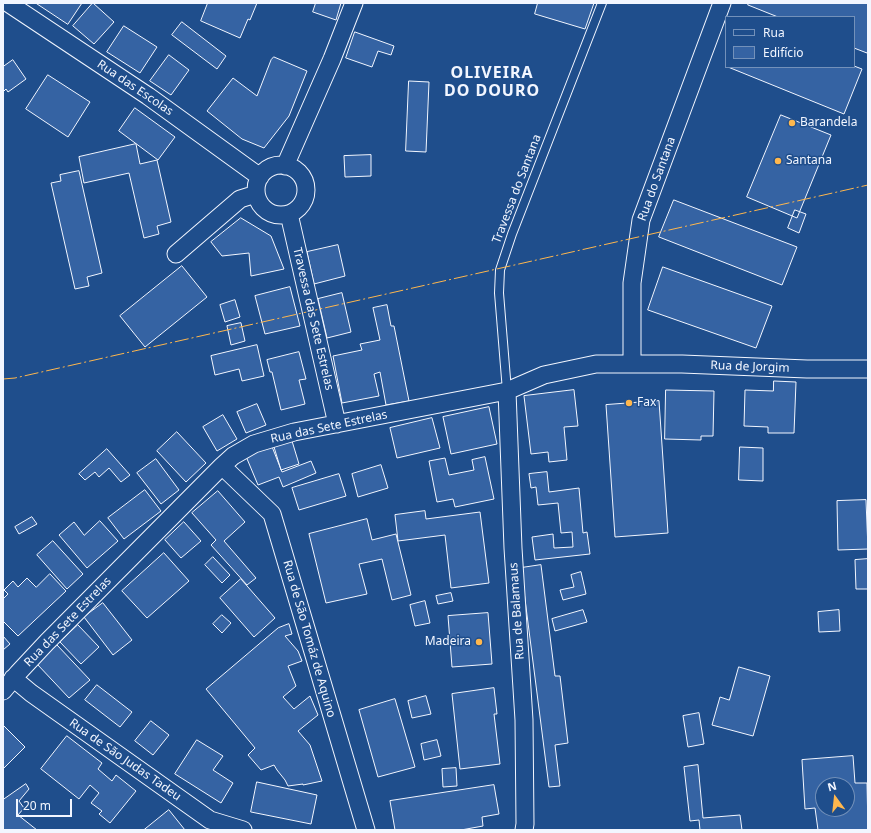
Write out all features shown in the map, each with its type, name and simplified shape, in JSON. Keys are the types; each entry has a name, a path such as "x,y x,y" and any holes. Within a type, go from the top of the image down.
{"street":[{"name":"Rua das Escolas","path":"8,3 148,96 260,177"},
{"path":"285,166 332,59 354,3"},
{"name":"Rua do Santana","path":"632,364 632,283 641,220 722,3"},
{"path":"285,166 293,168 304,180 306,188 305,196 302,204 296,210 289,214 274,214 262,207 258,201 256,194 257,182 260,177 271,167 285,166"},
{"path":"176,254 240,199 256,194"},
{"name":"Travessa das Sete Estrelas","path":"289,214 337,424"},
{"name":"Rua das Sete Estrelas","path":"8,685 53,637 222,466 233,456 254,444 294,432 507,391 544,376 596,364 632,364"},
{"name":"Rua de Jorgim","path":"632,364 682,364 807,369 868,369"},
{"name":"Rua de Balamaus","path":"507,391 513,548 524,720 524,830"},
{"name":"Rua de São Tomáz de Aquino","path":"222,466 272,514 366,830"},
{"name":"Rua de São Judas Tadeu","path":"8,685 31,693 210,820 243,830"}],"lane":[{"name":"Travessa do Santana","path":"507,391 499,293 500,270 512,234 602,3"}],"building":[{"path":"36,3 82,3 68,24"},
{"path":"93,3 114,22 94,44 73,26"},
{"path":"208,3 257,3 240,38 201,21"},
{"path":"316,3 341,3 336,20 313,12"},
{"path":"538,3 594,3 585,29 535,14"},
{"path":"749,3 868,3 867,53 855,48 855,16 776,16 748,5"},
{"path":"182,22 226,56 217,69 172,35"},
{"path":"124,26 157,47 140,73 107,52"},
{"path":"355,32 394,46 391,55 378,51 372,67 346,58"},
{"path":"169,55 189,70 171,95 150,81"},
{"path":"274,57 307,71 289,116 264,148 242,139 207,111 233,78 257,96 271,60"},
{"path":"13,60 26,79 8,92 6,89 3,92 3,67"},
{"path":"855,66 862,69 844,114 730,68 855,68"},
{"path":"48,75 90,102 68,137 26,109"},
{"path":"409,81 429,82 426,152 406,151"},
{"path":"135,108 175,137 158,160 119,131"},
{"path":"781,115 831,135 797,218 747,197"},
{"path":"136,144 140,164 157,160 171,222 157,226 159,234 144,238 129,173 84,183 79,157"},
{"path":"371,155 371,176 345,177 344,156"},
{"path":"79,171 102,273 87,277 89,286 75,289 51,183 61,181 60,175"},
{"path":"674,200 797,247 782,285 659,237"},
{"path":"795,210 806,214 799,233 788,228"},
{"path":"241,218 271,236 284,269 251,276 249,253 222,256 211,242"},
{"path":"338,245 345,276 314,284 307,252"},
{"path":"182,266 207,297 145,347 120,316"},
{"path":"663,267 772,306 756,348 648,310"},
{"path":"290,287 300,326 265,334 255,296"},
{"path":"342,293 351,332 327,338 318,299"},
{"path":"235,300 240,317 225,322 220,305"},
{"path":"387,305 391,326 394,326 409,401 386,405 380,372 374,374 379,396 342,403 333,356 362,350 360,344 380,340 373,308"},
{"path":"241,323 245,341 231,345 227,326"},
{"path":"257,345 264,376 242,381 239,369 215,375 211,356"},
{"path":"299,352 306,379 299,380 305,404 281,410 272,372 270,372 267,360"},
{"path":"774,381 796,382 794,433 768,433 768,427 744,426 745,390 773,391"},
{"path":"574,390 578,426 564,427 567,460 549,462 548,452 531,454 524,396"},
{"path":"666,390 714,391 713,436 701,436 701,440 665,439"},
{"path":"659,401 668,533 615,537 606,405"},
{"path":"257,404 266,425 246,433 237,412"},
{"path":"489,407 497,444 451,454 443,417"},
{"path":"223,415 237,439 217,451 203,427"},
{"path":"432,418 440,448 397,458 390,428"},
{"path":"177,432 206,463 186,482 157,451"},
{"path":"292,441 299,464 281,470 274,447"},
{"path":"271,444 282,472 311,461 316,473 283,487 279,477 258,485 245,454"},
{"path":"740,447 763,448 763,481 739,480"},
{"path":"107,449 130,475 121,482 109,468 99,477 95,472 85,480 79,474"},
{"path":"485,457 494,499 455,507 453,499 437,502 429,461 445,458 449,475 474,470 472,460"},
{"path":"156,459 179,490 161,504 137,473"},
{"path":"381,465 388,488 358,497 352,474"},
{"path":"547,472 549,492 579,488 583,533 587,532 590,554 535,560 532,537 553,534 554,548 573,547 572,532 561,533 558,503 538,505 536,487 531,488 529,474"},
{"path":"339,474 346,496 299,510 292,488"},
{"path":"145,490 161,511 124,539 108,518"},
{"path":"218,491 245,522 224,541 256,578 247,585 211,545 216,540 192,513"},
{"path":"866,500 868,549 838,550 837,501"},
{"path":"425,511 426,519 480,512 489,583 451,588 445,535 398,541 395,515"},
{"path":"32,517 37,524 19,534 15,527"},
{"path":"367,519 372,540 396,534 411,595 392,600 382,559 359,564 367,594 326,603 309,534"},
{"path":"100,521 118,541 87,568 59,535 74,522 84,535"},
{"path":"184,522 201,541 181,558 165,540"},
{"path":"53,541 83,574 67,589 37,555"},
{"path":"164,553 189,581 147,618 122,591"},
{"path":"213,557 230,575 222,583 205,565"},
{"path":"868,559 868,589 856,589 855,560"},
{"path":"541,565 555,676 560,676 568,743 555,745 560,786 549,787 521,568"},
{"path":"581,572 586,594 563,600 560,590 574,587 571,575"},
{"path":"50,574 66,591 18,636 3,621 3,599 8,594 4,590 13,581 18,587 27,578 36,587"},
{"path":"241,579 275,618 254,637 220,598"},
{"path":"451,593 453,601 438,604 436,596"},
{"path":"425,601 430,623 415,626 410,605"},
{"path":"103,603 132,640 113,655 84,617"},
{"path":"583,610 587,622 555,631 552,619"},
{"path":"839,610 840,631 819,632 818,612"},
{"path":"488,613 492,664 452,667 448,616"},
{"path":"222,615 231,623 222,633 213,624"},
{"path":"289,624 292,634 285,636 298,651 302,661 288,666 296,686 283,697 294,709 310,696 318,715 298,731 310,745 322,781 288,786 274,765 261,770 248,755 255,748 206,689 278,628"},
{"path":"78,625 99,647 81,664 60,642"},
{"path":"3,636 10,644 3,650"},
{"path":"57,645 90,680 69,698 37,664"},
{"path":"739,667 770,676 753,736 712,725 720,697 729,700"},
{"path":"97,685 132,712 120,727 85,700"},
{"path":"494,688 497,714 494,714 500,764 460,769 452,694"},
{"path":"426,696 431,714 412,718 408,701"},
{"path":"395,699 415,767 378,777 359,710"},
{"path":"699,713 704,744 688,747 683,716"},
{"path":"151,721 169,735 153,755 135,741"},
{"path":"3,725 25,747 3,769"},
{"path":"67,736 102,763 98,769 112,781 116,775 136,791 110,823 99,814 102,811 91,803 99,793 90,785 79,799 41,769"},
{"path":"197,740 223,756 213,770 233,783 221,803 175,774"},
{"path":"437,740 441,756 424,760 421,744"},
{"path":"853,756 855,777 815,777 815,808 805,809 802,760"},
{"path":"698,765 703,818 740,815 742,830 700,830 699,820 690,821 684,767"},
{"path":"456,768 457,786 443,787 442,769"},
{"path":"257,782 317,795 311,824 251,812"},
{"path":"855,783 867,783 868,830 818,830 816,817 855,817"},
{"path":"26,784 29,789 19,801 24,808 18,815 37,830 3,830 3,800"},
{"path":"494,785 499,814 482,817 483,826 461,830 395,830 390,801"},
{"path":"169,810 185,830 144,830"}],"power":[{"path":"3,379 15,378 868,185"}],"place":[{"name":"Barandela","path":"792,123"},
{"name":"Santana","path":"778,161"},
{"name":"Fax","path":"629,403"},
{"name":"Madeira","path":"479,642"}],"district":[{"name":"OLIVEIRA DO DOURO","path":"492,82"}]}
